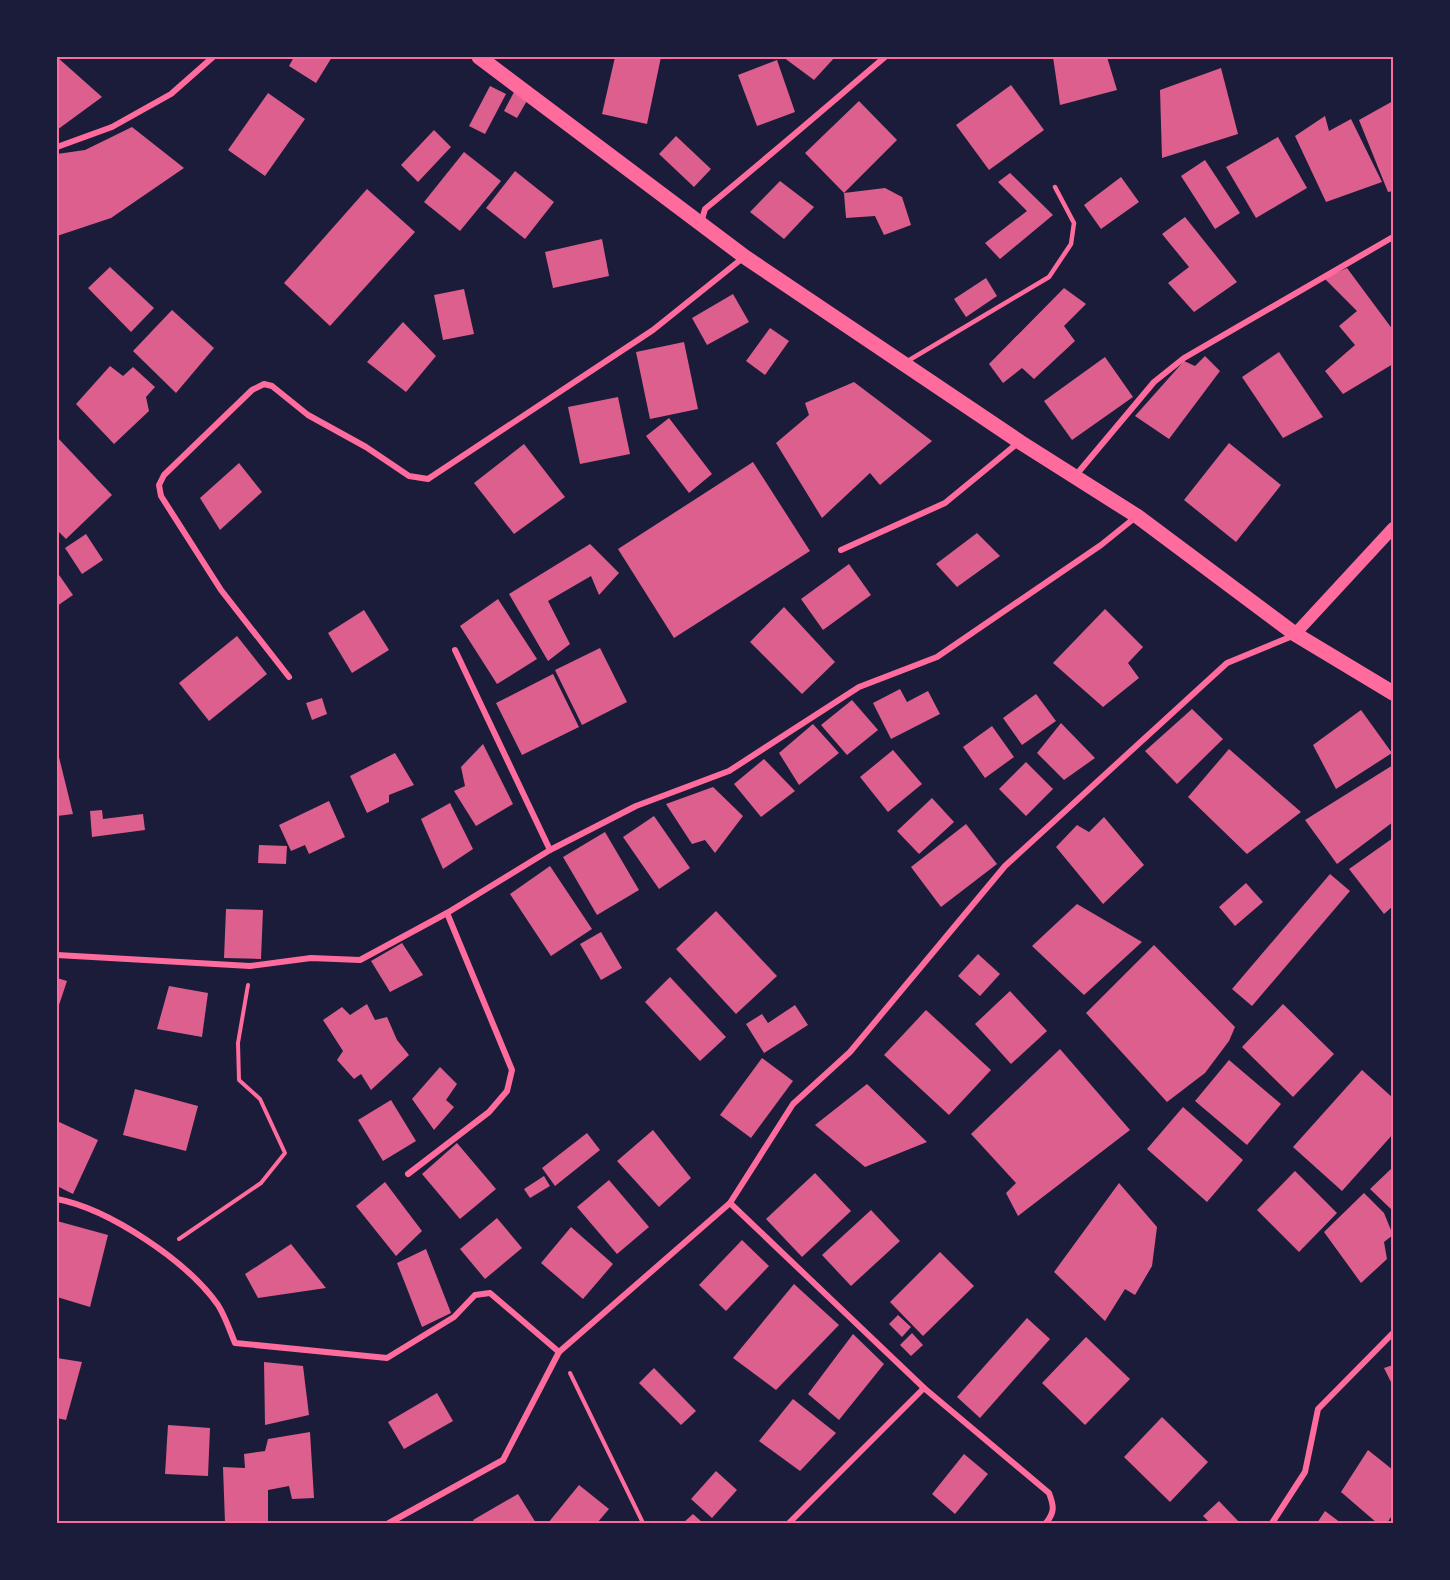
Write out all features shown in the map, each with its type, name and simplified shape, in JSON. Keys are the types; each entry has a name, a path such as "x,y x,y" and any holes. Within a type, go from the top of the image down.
{"main road":[{"path":"478,57 745,256 1020,442 1137,516 1295,634 1393,693"},
{"path":"1295,634 1393,528"}],"street":[{"path":"57,147 112,127 171,94 213,57"},
{"path":"701,224 705,209 801,131 839,94 885,57"},
{"path":"1075,476 1154,382 1184,358 1393,237"},
{"path":"289,677 221,590 161,496 159,485 164,475 252,390 264,384 272,386 308,415 366,447 409,476 428,479 653,330 745,256"},
{"path":"841,550 945,503 1020,442"},
{"path":"57,955 250,966 311,958 360,960 447,913 550,850 636,806 729,771 859,687 937,657 1101,545 1137,516"},
{"path":"388,1523 503,1460 559,1352 730,1203 793,1104 850,1052 1005,866 1227,663 1295,634"},
{"path":"455,650 550,850"},
{"path":"408,1174 489,1112 507,1091 512,1071 447,913"},
{"path":"57,1199 77,1203 115,1220 185,1267 218,1305 235,1343 387,1358 454,1317 475,1294 490,1293 559,1352"},
{"path":"730,1203 924,1388 1049,1493 1054,1506 1053,1514 1046,1523"},
{"path":"1272,1523 1305,1472 1318,1409 1393,1333"},
{"path":"789,1523 924,1388"}],"lane":[{"path":"903,363 1049,277 1071,244 1074,223 1055,187"}],"path":[{"path":"161,1251 261,1183 285,1153 260,1099 239,1080 238,1043 250,966"},
{"path":"559,1352 643,1523"}],"building":[{"path":"57,57 102,97 57,130"},
{"path":"294,57 332,57 316,83 289,66"},
{"path":"615,57 661,57 647,124 602,114"},
{"path":"783,57 835,57 814,80"},
{"path":"1053,57 1107,57 1117,90 1060,105"},
{"path":"777,60 795,112 757,126 738,75"},
{"path":"1221,68 1238,134 1162,158 1160,90"},
{"path":"1011,85 1044,130 989,170 956,125"},
{"path":"490,86 506,94 485,134 469,126"},
{"path":"514,92 528,99 517,118 504,111"},
{"path":"268,93 305,119 265,176 228,150"},
{"path":"859,101 897,140 844,193 805,153"},
{"path":"1393,101 1393,191 1388,192 1359,120"},
{"path":"1325,116 1329,131 1351,119 1382,182 1326,202 1295,136"},
{"path":"132,127 184,168 111,218 57,236 57,154 85,150"},
{"path":"434,130 451,147 418,182 401,165"},
{"path":"676,136 711,169 694,187 659,154"},
{"path":"1278,137 1307,188 1256,218 1226,167"},
{"path":"464,152 501,181 460,231 424,202"},
{"path":"1205,160 1240,213 1215,229 1181,176"},
{"path":"515,171 554,202 525,239 486,208"},
{"path":"1010,173 1053,215 1000,259 985,243 1027,211 998,182"},
{"path":"1121,177 1139,202 1101,229 1084,205"},
{"path":"780,181 814,207 784,239 750,212"},
{"path":"885,188 902,197 911,225 884,235 875,216 846,218 844,193"},
{"path":"367,189 415,232 330,326 284,283"},
{"path":"1185,217 1237,282 1194,312 1168,283 1189,267 1162,234"},
{"path":"602,239 609,276 553,288 545,252"},
{"path":"110,267 154,308 131,332 88,288"},
{"path":"1347,268 1393,330 1393,364 1343,394 1325,371 1355,345 1339,326 1357,311 1324,278"},
{"path":"986,278 997,296 966,317 954,299"},
{"path":"1064,288 1086,304 1064,326 1075,341 1034,379 1022,368 1003,383 989,364"},
{"path":"464,289 474,334 443,340 434,295"},
{"path":"733,294 749,322 707,345 692,318"},
{"path":"172,310 214,348 176,393 133,351"},
{"path":"403,322 436,356 406,392 367,362"},
{"path":"770,328 789,341 765,375 746,361"},
{"path":"684,342 698,409 650,419 636,352"},
{"path":"1279,352 1323,417 1283,438 1242,377"},
{"path":"1205,356 1220,371 1169,439 1135,416 1184,361 1195,366"},
{"path":"1105,357 1133,397 1072,440 1044,401"},
{"path":"110,366 123,376 133,367 155,387 146,397 149,411 114,444 76,404"},
{"path":"854,382 932,441 880,485 870,473 822,518 776,443 809,415 805,403"},
{"path":"618,397 630,454 580,464 568,407"},
{"path":"669,418 712,474 689,493 646,436"},
{"path":"57,437 112,495 66,539 57,530"},
{"path":"1229,443 1281,485 1236,542 1184,500"},
{"path":"524,444 565,497 514,534 474,483"},
{"path":"753,462 810,551 674,638 618,549"},
{"path":"239,463 262,492 220,530 200,498"},
{"path":"977,533 1000,556 957,587 936,564"},
{"path":"86,534 103,560 82,574 65,548"},
{"path":"590,544 619,573 599,595 591,576 548,601 570,644 548,661 509,594"},
{"path":"849,564 871,595 823,630 801,599"},
{"path":"57,572 73,595 57,606"},
{"path":"498,599 537,659 497,684 460,626"},
{"path":"784,607 835,662 802,694 750,642"},
{"path":"1105,609 1143,647 1128,663 1139,678 1103,707 1053,663"},
{"path":"364,610 389,650 352,673 328,633"},
{"path":"237,636 267,674 209,721 179,683"},
{"path":"600,648 627,702 582,725 555,670"},
{"path":"553,674 579,727 522,755 496,703"},
{"path":"900,689 907,702 928,691 940,714 891,739 873,703"},
{"path":"1036,694 1056,721 1022,745 1003,718"},
{"path":"322,698 327,714 312,720 306,703"},
{"path":"852,700 878,730 847,755 821,725"},
{"path":"1192,709 1223,739 1177,784 1145,751"},
{"path":"1361,710 1392,753 1336,789 1313,745"},
{"path":"1061,723 1095,758 1064,780 1037,753"},
{"path":"813,724 839,753 799,785 779,753"},
{"path":"992,726 1014,757 985,778 963,747"},
{"path":"483,744 513,804 476,826 454,791 465,786 461,767"},
{"path":"57,749 73,814 57,816"},
{"path":"1229,749 1301,812 1247,854 1188,797"},
{"path":"893,750 922,784 888,812 860,777"},
{"path":"395,753 414,785 389,795 389,802 367,813 350,776"},
{"path":"764,759 795,791 761,817 734,784"},
{"path":"1026,762 1053,789 1026,816 999,789"},
{"path":"1393,765 1393,822 1337,864 1305,820"},
{"path":"713,787 743,816 715,853 705,840 692,844 666,804"},
{"path":"932,798 954,822 919,854 897,831"},
{"path":"329,801 345,837 309,854 305,845 291,851 279,825"},
{"path":"450,803 473,849 443,869 421,819"},
{"path":"102,810 103,819 143,814 145,830 92,837 90,811"},
{"path":"654,816 690,868 659,889 623,837"},
{"path":"1104,817 1144,865 1103,904 1056,847 1077,825 1089,832"},
{"path":"966,824 997,864 941,907 911,867"},
{"path":"605,832 639,890 597,915 563,857"},
{"path":"1393,838 1393,906 1384,914 1349,869"},
{"path":"259,845 287,846 286,864 258,863"},
{"path":"550,866 592,929 551,956 510,894"},
{"path":"1330,874 1350,891 1252,1006 1232,989"},
{"path":"1246,883 1263,902 1235,926 1219,907"},
{"path":"1077,904 1142,942 1084,995 1032,946"},
{"path":"226,909 263,910 261,959 224,958"},
{"path":"716,911 777,976 736,1014 676,949"},
{"path":"601,932 622,968 601,980 580,944"},
{"path":"402,943 423,975 390,992 371,961"},
{"path":"1154,945 1235,1027 1229,1041 1205,1073 1167,1102 1086,1013"},
{"path":"978,954 1000,974 980,996 958,976"},
{"path":"670,977 726,1037 700,1061 645,1002"},
{"path":"57,978 67,981 57,1011"},
{"path":"169,986 208,993 202,1037 157,1029"},
{"path":"1010,991 1047,1031 1011,1064 975,1024"},
{"path":"367,1004 375,1020 387,1017 397,1040 409,1055 371,1090 361,1074 354,1079 337,1060 343,1051 323,1020 342,1007 350,1015"},
{"path":"1283,1004 1334,1054 1293,1097 1242,1047"},
{"path":"795,1005 808,1025 764,1053 746,1024 762,1014 768,1023"},
{"path":"926,1010 991,1070 949,1115 884,1055"},
{"path":"1060,1049 1130,1130 1018,1216 1006,1193 1016,1183 971,1134"},
{"path":"762,1058 793,1081 751,1138 720,1115"},
{"path":"1229,1060 1281,1104 1247,1145 1195,1101"},
{"path":"440,1067 457,1084 446,1100 454,1107 434,1130 412,1099"},
{"path":"1362,1070 1393,1098 1393,1134 1342,1191 1293,1147"},
{"path":"867,1084 927,1142 865,1167 815,1125"},
{"path":"135,1089 198,1106 186,1151 123,1135"},
{"path":"391,1100 416,1141 383,1161 358,1120"},
{"path":"1183,1107 1243,1160 1207,1202 1147,1149"},
{"path":"57,1121 98,1140 73,1194 57,1186"},
{"path":"653,1130 691,1178 659,1207 617,1161"},
{"path":"587,1133 600,1150 555,1186 542,1168"},
{"path":"457,1143 496,1189 460,1219 422,1174"},
{"path":"1393,1167 1393,1211 1370,1189"},
{"path":"1295,1171 1337,1213 1299,1252 1257,1210"},
{"path":"815,1173 851,1211 802,1257 766,1219"},
{"path":"544,1176 550,1186 530,1198 524,1189"},
{"path":"609,1180 649,1227 617,1254 577,1207"},
{"path":"385,1182 422,1231 396,1256 356,1206"},
{"path":"1119,1183 1157,1227 1152,1266 1135,1295 1125,1289 1105,1321 1054,1272"},
{"path":"1364,1193 1384,1213 1393,1235 1384,1242 1387,1259 1361,1283 1324,1232"},
{"path":"871,1210 900,1241 851,1286 822,1255"},
{"path":"497,1218 522,1248 485,1279 460,1249"},
{"path":"57,1221 108,1235 90,1307 57,1297"},
{"path":"571,1227 613,1264 583,1299 541,1263"},
{"path":"742,1240 769,1266 726,1311 699,1285"},
{"path":"291,1244 326,1288 258,1298 245,1274"},
{"path":"426,1249 451,1313 422,1327 397,1263"},
{"path":"940,1252 974,1286 923,1336 890,1302"},
{"path":"794,1284 839,1325 776,1390 733,1358"},
{"path":"898,1315 911,1327 902,1337 889,1324"},
{"path":"1027,1318 1050,1339 980,1418 957,1397"},
{"path":"912,1333 923,1345 911,1356 900,1345"},
{"path":"853,1334 884,1364 839,1420 808,1394"},
{"path":"1086,1337 1130,1379 1085,1425 1042,1383"},
{"path":"57,1358 82,1362 66,1420 57,1418"},
{"path":"264,1362 303,1366 309,1415 265,1425"},
{"path":"1393,1365 1393,1386 1384,1368"},
{"path":"654,1368 696,1411 681,1425 639,1383"},
{"path":"437,1393 453,1421 404,1449 388,1422"},
{"path":"793,1399 836,1433 800,1471 759,1441"},
{"path":"1162,1417 1208,1462 1170,1502 1124,1457"},
{"path":"168,1425 210,1428 208,1476 165,1474"},
{"path":"310,1432 314,1498 292,1499 289,1486 268,1490 268,1523 225,1523 223,1467 245,1468 244,1454 265,1451 268,1439"},
{"path":"1368,1450 1393,1470 1393,1514 1387,1523 1377,1523 1341,1492"},
{"path":"964,1454 988,1474 955,1514 932,1494"},
{"path":"716,1471 737,1490 712,1518 691,1499"},
{"path":"579,1485 609,1509 597,1523 548,1523"},
{"path":"518,1494 536,1523 475,1523 473,1520"},
{"path":"1219,1501 1240,1523 1210,1523 1203,1516"},
{"path":"1325,1511 1341,1523 1317,1523"},
{"path":"693,1514 703,1523 683,1523"}]}
